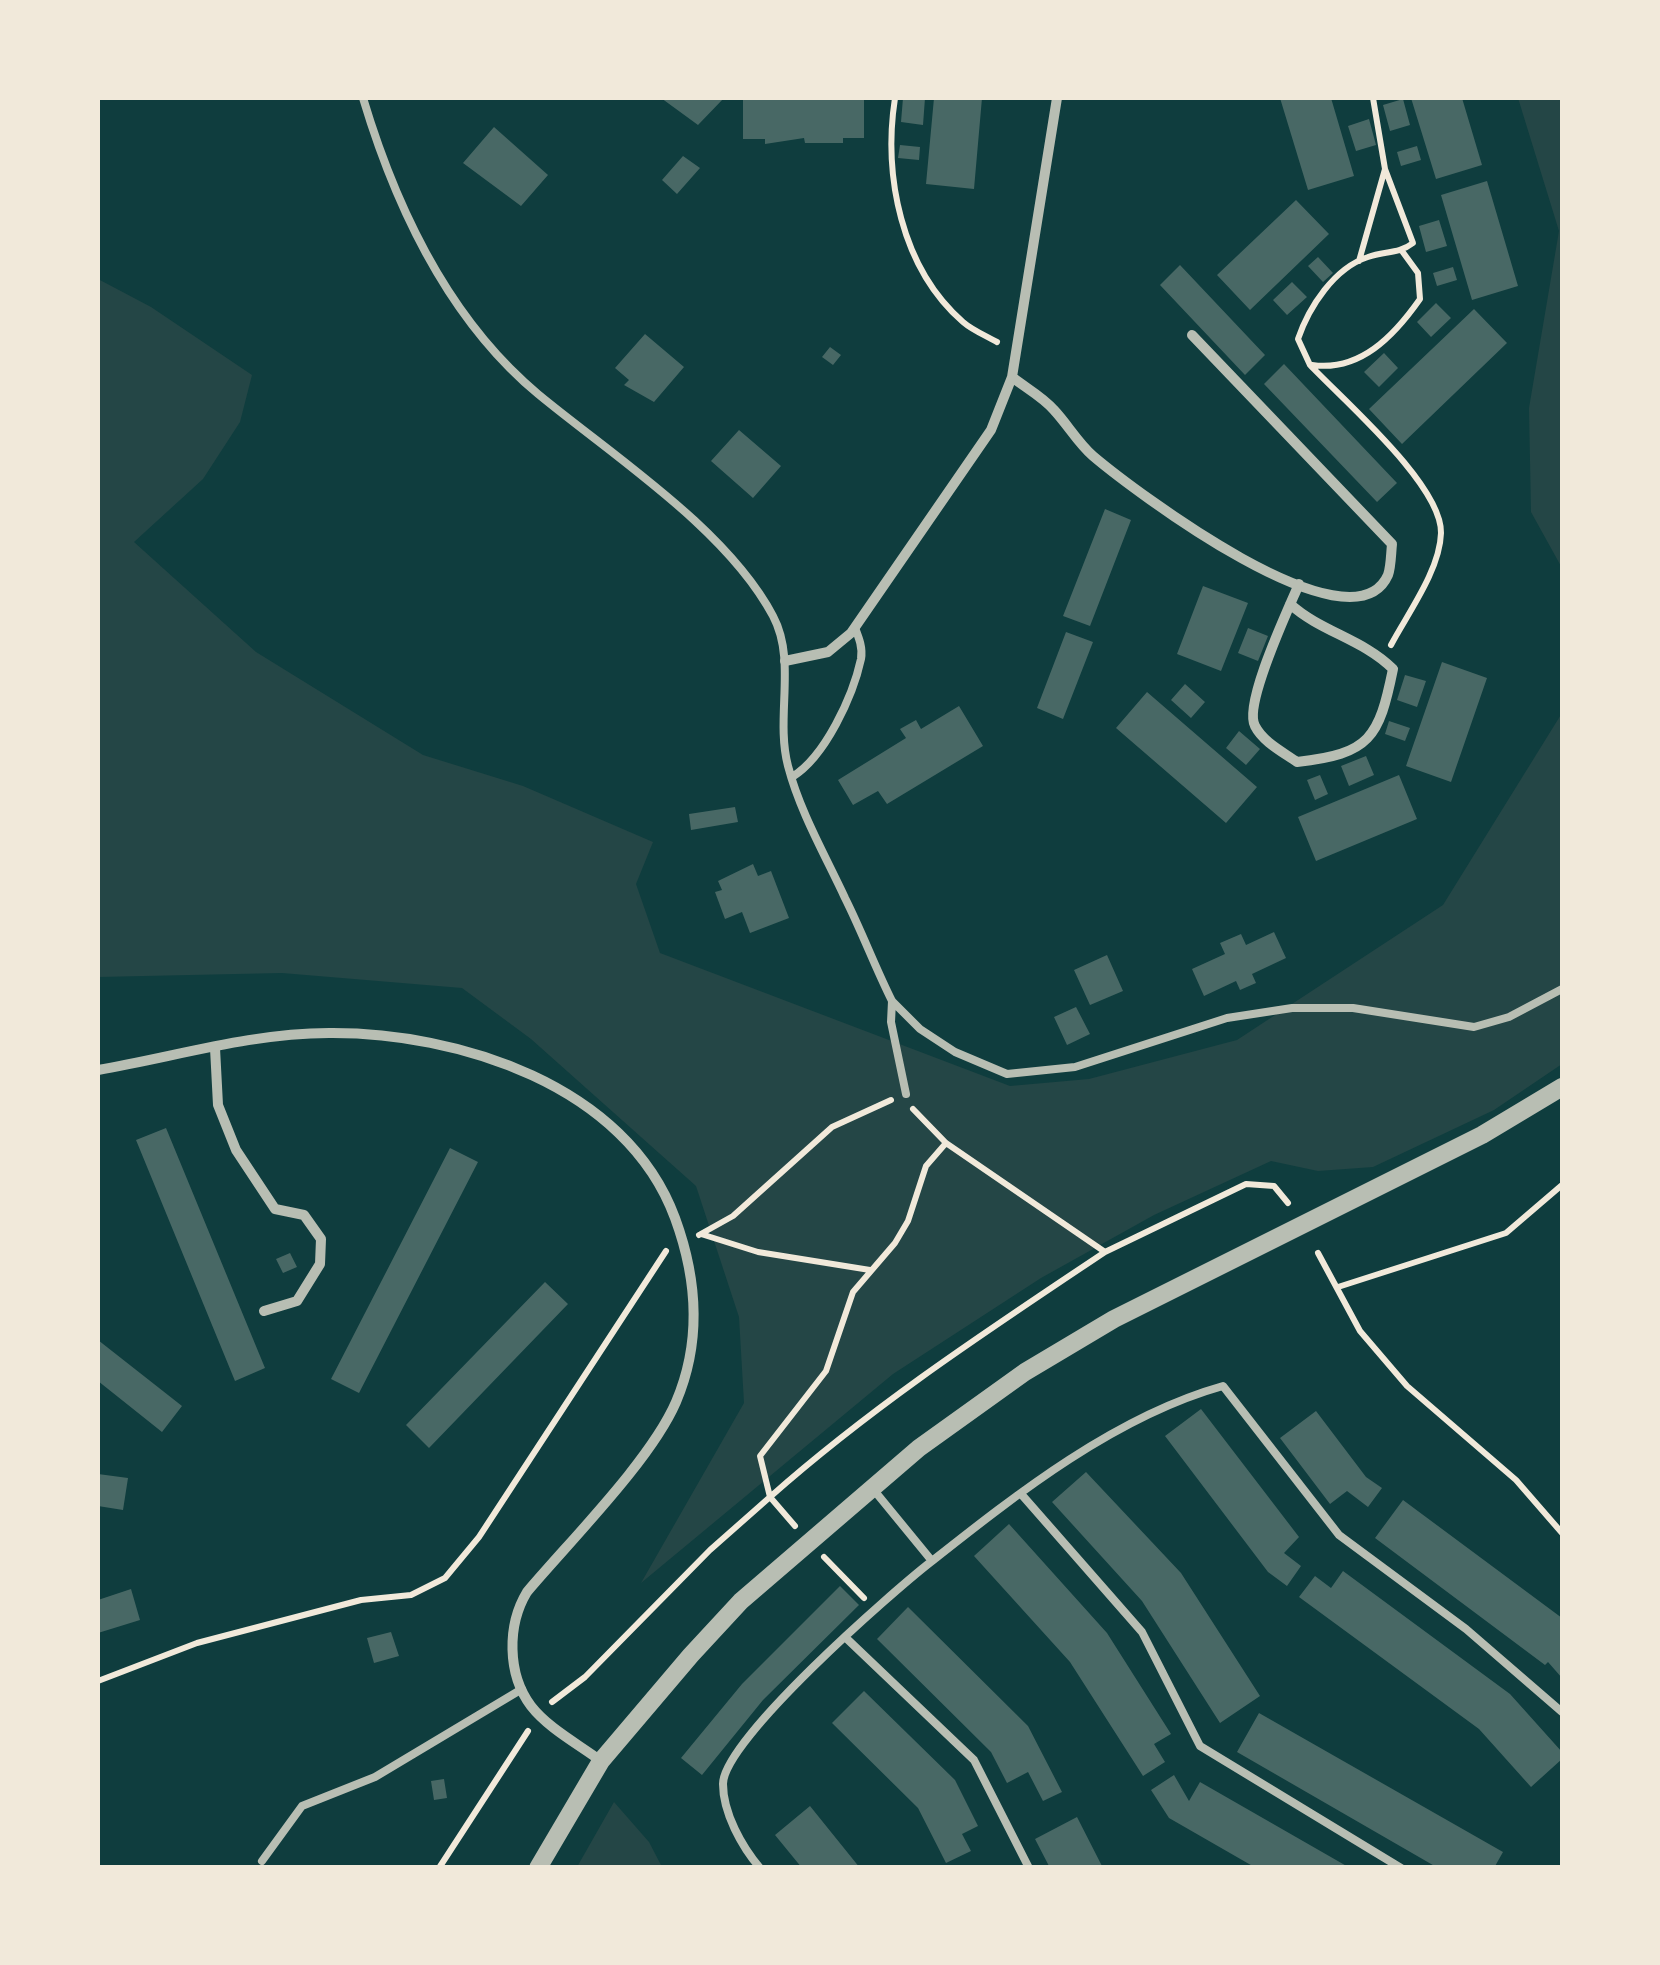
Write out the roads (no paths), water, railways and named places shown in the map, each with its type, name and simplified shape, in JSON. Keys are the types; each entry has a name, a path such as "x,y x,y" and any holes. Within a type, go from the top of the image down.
{"street":[{"path":"785,661 828,652 855,628 991,430 1018,355 1057,98"},
{"path":"1012,377 1051,406 1089,452 1152,504 1232,553 1298,584 1344,598 1370,594 1388,576 1392,544 1192,335"},
{"path":"1290,604 1310,622 1383,659 1393,668 1385,707 1370,739 1332,758 1297,762 1255,727 1251,712 1290,604 1298,584"},
{"path":"98,1070 326,1033 385,1035 467,1050 526,1073 578,1100 618,1135 654,1175 683,1240 695,1296 690,1360 676,1402 656,1437 516,1610 514,1660 522,1688 540,1716 600,1761"},
{"path":"216,1048 218,1105 236,1150 275,1209 304,1215 321,1239 320,1264 297,1300 264,1311"},
{"path":"538,1868 600,1761 741,1601 870,1486 1025,1372 1114,1320 1482,1135 1562,1087"}],"lane":[{"path":"363,98 402,204 454,302 491,350 535,392 639,473 745,575 774,618 785,661 782,710 792,776 892,1002 920,1029 955,1052 1007,1074 1076,1067 1227,1018 1292,1008 1353,1008 1474,1027 1510,1016 1562,988"},
{"path":"792,776 818,751 854,680 862,656 855,628"},
{"path":"892,1002 891,1022 906,1094"},
{"path":"760,1868 730,1816 723,1781 744,1740 845,1638 932,1560 1107,1439 1185,1397 1223,1386 1339,1536 1466,1629 1562,1712"},
{"path":"870,1486 932,1560"},
{"path":"1022,1496 1142,1632 1200,1746 1401,1868"},
{"path":"845,1638 974,1760 1029,1868"},
{"path":"262,1861 302,1806 375,1776 522,1688"}]}
